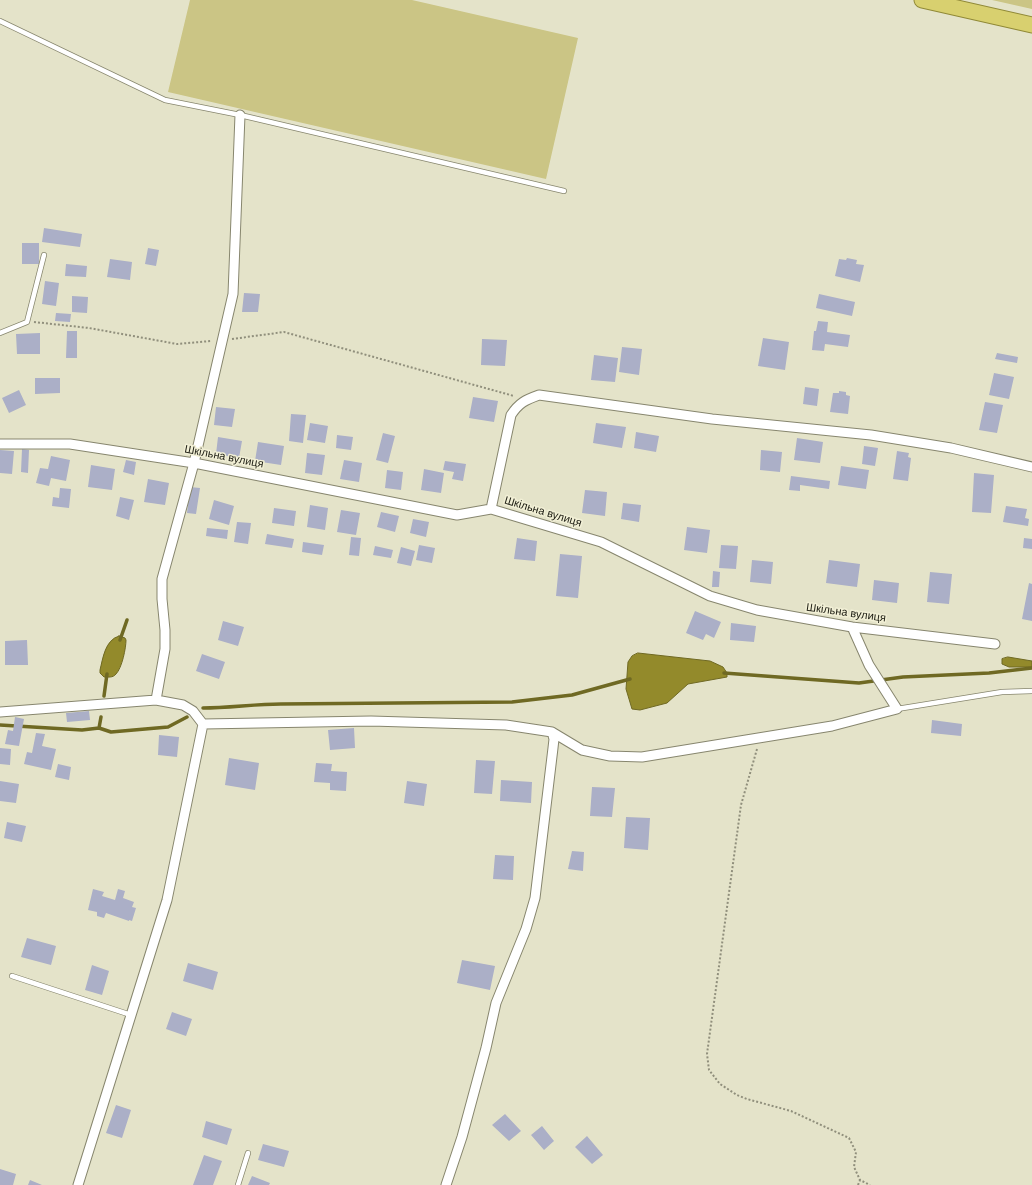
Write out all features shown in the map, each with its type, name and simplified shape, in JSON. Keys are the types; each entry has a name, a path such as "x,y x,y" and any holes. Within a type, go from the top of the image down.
{"highway":[{"path":"922,0 1032,25"}],"street":[{"path":"156,700 165,649 162,579 194,463 233,294 240,116"},
{"path":"492,509 511,415 517,406 527,399 539,395 712,420 871,435 951,448 1032,467"},
{"name":"Шкільна вулиця","path":"0,444 70,444 194,463 457,515 492,509 600,542 710,596 757,610 852,627 995,644"},
{"path":"203,724 371,721 506,725 552,732 582,750 610,756 642,757 832,726 897,709 869,665 852,627"},
{"path":"0,712 156,700 183,705 193,711 203,724 167,900 78,1185"},
{"path":"446,1185 462,1137 486,1048 496,1003 526,929 535,898 554,739 552,732"}],"lane":[{"path":"0,21 165,100 564,191"},
{"path":"0,333 27,322 44,255"},
{"path":"897,709 1002,692 1032,691"},
{"path":"12,976 131,1015"},
{"path":"238,1185 248,1153"}],"path":[{"path":"27,322 89,328 177,344 284,332 527,399"},
{"path":"761,737 741,805 707,1054 709,1070 720,1084 736,1095 791,1111 849,1138 856,1152 854,1167 860,1180 870,1185"},
{"path":"858,1185 860,1180"}],"shaded area":[{"path":"190,0 412,0 578,38 546,179 168,92"},
{"path":"992,0 1032,0 1032,9"},
{"path":"119,636 125,638 126,640 122,663 115,675 104,677 100,673 100,670 105,650 114,638"},
{"path":"638,653 710,661 723,667 727,673 727,677 688,684 667,703 640,710 632,709 626,689 628,662 632,656"},
{"path":"1008,657 1032,661 1032,667 1009,667 1002,664 1002,659"}],"building":[{"path":"44,228 82,234 80,247 42,242"},
{"path":"22,243 39,243 39,264 22,264"},
{"path":"148,248 159,250 156,266 145,264"},
{"path":"847,258 857,260 856,264 864,265 860,282 835,276 839,259 846,260"},
{"path":"110,259 132,262 130,280 107,277"},
{"path":"66,264 87,266 86,277 65,276"},
{"path":"45,281 59,283 56,306 42,304"},
{"path":"244,293 260,294 258,312 242,312"},
{"path":"819,294 855,302 852,316 816,308"},
{"path":"72,296 88,297 87,313 72,312"},
{"path":"56,313 71,314 70,322 55,321"},
{"path":"818,321 828,322 827,332 850,335 848,347 825,344 824,351 812,350 814,331 816,331"},
{"path":"67,331 77,331 77,358 66,358"},
{"path":"40,333 40,354 17,354 16,334"},
{"path":"763,338 789,342 785,370 758,366"},
{"path":"482,339 507,340 505,366 481,365"},
{"path":"622,347 642,349 639,375 619,372"},
{"path":"997,353 1018,357 1017,363 995,359"},
{"path":"594,355 618,358 615,382 591,380"},
{"path":"994,373 1014,377 1009,399 989,395"},
{"path":"35,378 60,378 60,393 35,394"},
{"path":"805,387 819,389 817,406 803,404"},
{"path":"19,390 26,405 9,413 2,398"},
{"path":"839,391 846,392 846,395 850,396 848,414 830,412 833,393 839,393"},
{"path":"473,397 498,401 494,422 469,418"},
{"path":"985,402 1003,405 997,433 979,430"},
{"path":"216,407 235,409 232,427 214,425"},
{"path":"291,414 306,415 303,443 289,441"},
{"path":"310,423 328,426 325,443 307,440"},
{"path":"596,423 626,427 622,448 593,443"},
{"path":"636,432 659,436 656,452 634,448"},
{"path":"383,433 395,436 388,463 376,460"},
{"path":"337,435 353,437 351,450 336,448"},
{"path":"218,437 242,441 239,458 216,454"},
{"path":"797,438 823,442 820,463 794,460"},
{"path":"258,442 284,446 281,465 255,461"},
{"path":"864,446 878,448 875,466 862,464"},
{"path":"22,449 29,450 28,473 21,472"},
{"path":"0,450 14,451 12,474 0,473"},
{"path":"761,450 782,452 780,472 760,470"},
{"path":"897,451 909,453 908,457 911,458 908,481 893,479"},
{"path":"307,453 325,455 322,475 305,473"},
{"path":"51,456 70,460 66,481 51,478 49,486 36,483 40,468 48,469"},
{"path":"126,460 136,462 134,475 123,472"},
{"path":"344,460 362,463 359,482 340,479"},
{"path":"445,461 466,464 463,481 452,479 454,472 443,470"},
{"path":"91,465 115,469 112,490 88,487"},
{"path":"841,466 869,470 866,489 838,485"},
{"path":"424,469 444,473 441,493 421,490"},
{"path":"387,470 403,472 401,490 385,488"},
{"path":"974,473 994,475 991,513 972,512"},
{"path":"791,476 830,481 829,489 800,485 800,491 789,490"},
{"path":"148,479 169,483 165,505 144,502"},
{"path":"190,487 200,488 196,514 187,513"},
{"path":"60,488 71,489 69,508 52,506 53,497 59,498"},
{"path":"585,490 607,492 605,516 582,513"},
{"path":"120,497 134,500 129,520 116,516"},
{"path":"214,500 234,506 229,525 209,519"},
{"path":"623,503 641,505 639,522 621,519"},
{"path":"310,505 328,508 325,530 307,527"},
{"path":"1006,506 1027,509 1025,518 1029,519 1028,526 1003,522"},
{"path":"274,508 296,511 294,526 272,523"},
{"path":"341,510 360,513 356,535 337,532"},
{"path":"381,512 399,516 395,532 377,527"},
{"path":"413,519 429,522 426,537 410,533"},
{"path":"237,522 251,523 248,544 234,542"},
{"path":"687,527 710,530 707,553 684,550"},
{"path":"207,528 228,530 227,539 206,536"},
{"path":"267,534 294,539 292,548 265,544"},
{"path":"351,537 361,538 359,556 349,555"},
{"path":"517,538 537,541 535,561 514,559"},
{"path":"1024,538 1032,539 1032,549 1023,548"},
{"path":"303,542 324,545 322,555 302,552"},
{"path":"419,545 435,548 432,563 416,560"},
{"path":"721,545 738,546 736,569 719,568"},
{"path":"375,546 393,550 391,558 373,555"},
{"path":"401,547 415,551 411,566 397,563"},
{"path":"560,554 582,556 578,598 556,596"},
{"path":"752,560 773,562 771,584 750,582"},
{"path":"829,560 860,564 857,587 826,583"},
{"path":"713,571 720,572 719,587 712,587"},
{"path":"930,572 952,574 949,604 927,602"},
{"path":"874,580 899,583 897,603 872,600"},
{"path":"1029,583 1032,584 1032,621 1022,619"},
{"path":"695,611 721,622 714,638 706,634 703,640 686,633"},
{"path":"223,621 244,627 238,646 218,640"},
{"path":"731,623 756,626 754,642 730,640"},
{"path":"27,640 28,665 5,665 5,641"},
{"path":"202,654 225,662 219,679 196,671"},
{"path":"89,711 90,720 67,722 66,713"},
{"path":"15,717 24,719 19,746 5,744 8,730 13,731"},
{"path":"932,720 962,724 961,736 931,733"},
{"path":"354,728 355,748 330,750 328,730"},
{"path":"36,733 45,734 42,746 56,749 51,770 24,764 27,752 32,753"},
{"path":"159,735 179,737 177,757 158,755"},
{"path":"0,748 11,749 10,765 0,764"},
{"path":"229,758 259,763 255,790 225,785"},
{"path":"476,760 495,761 492,794 474,793"},
{"path":"316,763 332,764 331,771 347,772 346,791 330,790 330,783 314,782"},
{"path":"58,764 71,767 69,780 55,777"},
{"path":"501,780 532,782 531,803 500,801"},
{"path":"0,781 19,784 16,803 0,801"},
{"path":"407,781 427,784 424,806 404,803"},
{"path":"592,787 615,788 612,817 590,816"},
{"path":"626,817 650,818 648,850 624,848"},
{"path":"7,822 26,826 22,842 4,838"},
{"path":"572,851 584,852 583,871 568,869"},
{"path":"495,855 514,856 513,880 493,879"},
{"path":"93,889 104,892 102,896 115,900 118,889 125,891 123,898 134,902 132,907 136,908 132,921 106,913 104,918 97,916 97,912 88,910"},
{"path":"27,938 56,946 51,965 21,957"},
{"path":"462,960 495,966 490,990 457,983"},
{"path":"188,963 218,972 213,990 183,981"},
{"path":"92,965 109,971 102,995 85,990"},
{"path":"172,1012 192,1019 186,1036 166,1029"},
{"path":"116,1105 131,1110 122,1138 106,1133"},
{"path":"505,1114 521,1131 509,1141 492,1125"},
{"path":"206,1121 232,1129 227,1145 202,1137"},
{"path":"542,1126 554,1141 544,1150 531,1135"},
{"path":"587,1136 603,1155 592,1164 575,1147"},
{"path":"263,1144 289,1151 284,1167 258,1160"},
{"path":"204,1155 222,1161 213,1185 193,1185"},
{"path":"0,1169 16,1174 13,1185 0,1185"},
{"path":"252,1176 270,1183 269,1185 248,1185"},
{"path":"30,1180 42,1185 28,1185"}],"waterway":[{"path":"120,640 127,620"},
{"path":"724,673 859,683 903,677 989,673 1032,668"},
{"path":"104,696 107,674"},
{"path":"203,708 271,704 512,702 572,695 630,679"},
{"path":"99,728 101,717"},
{"path":"0,725 82,730 99,728 111,732 168,727 187,717"}]}
